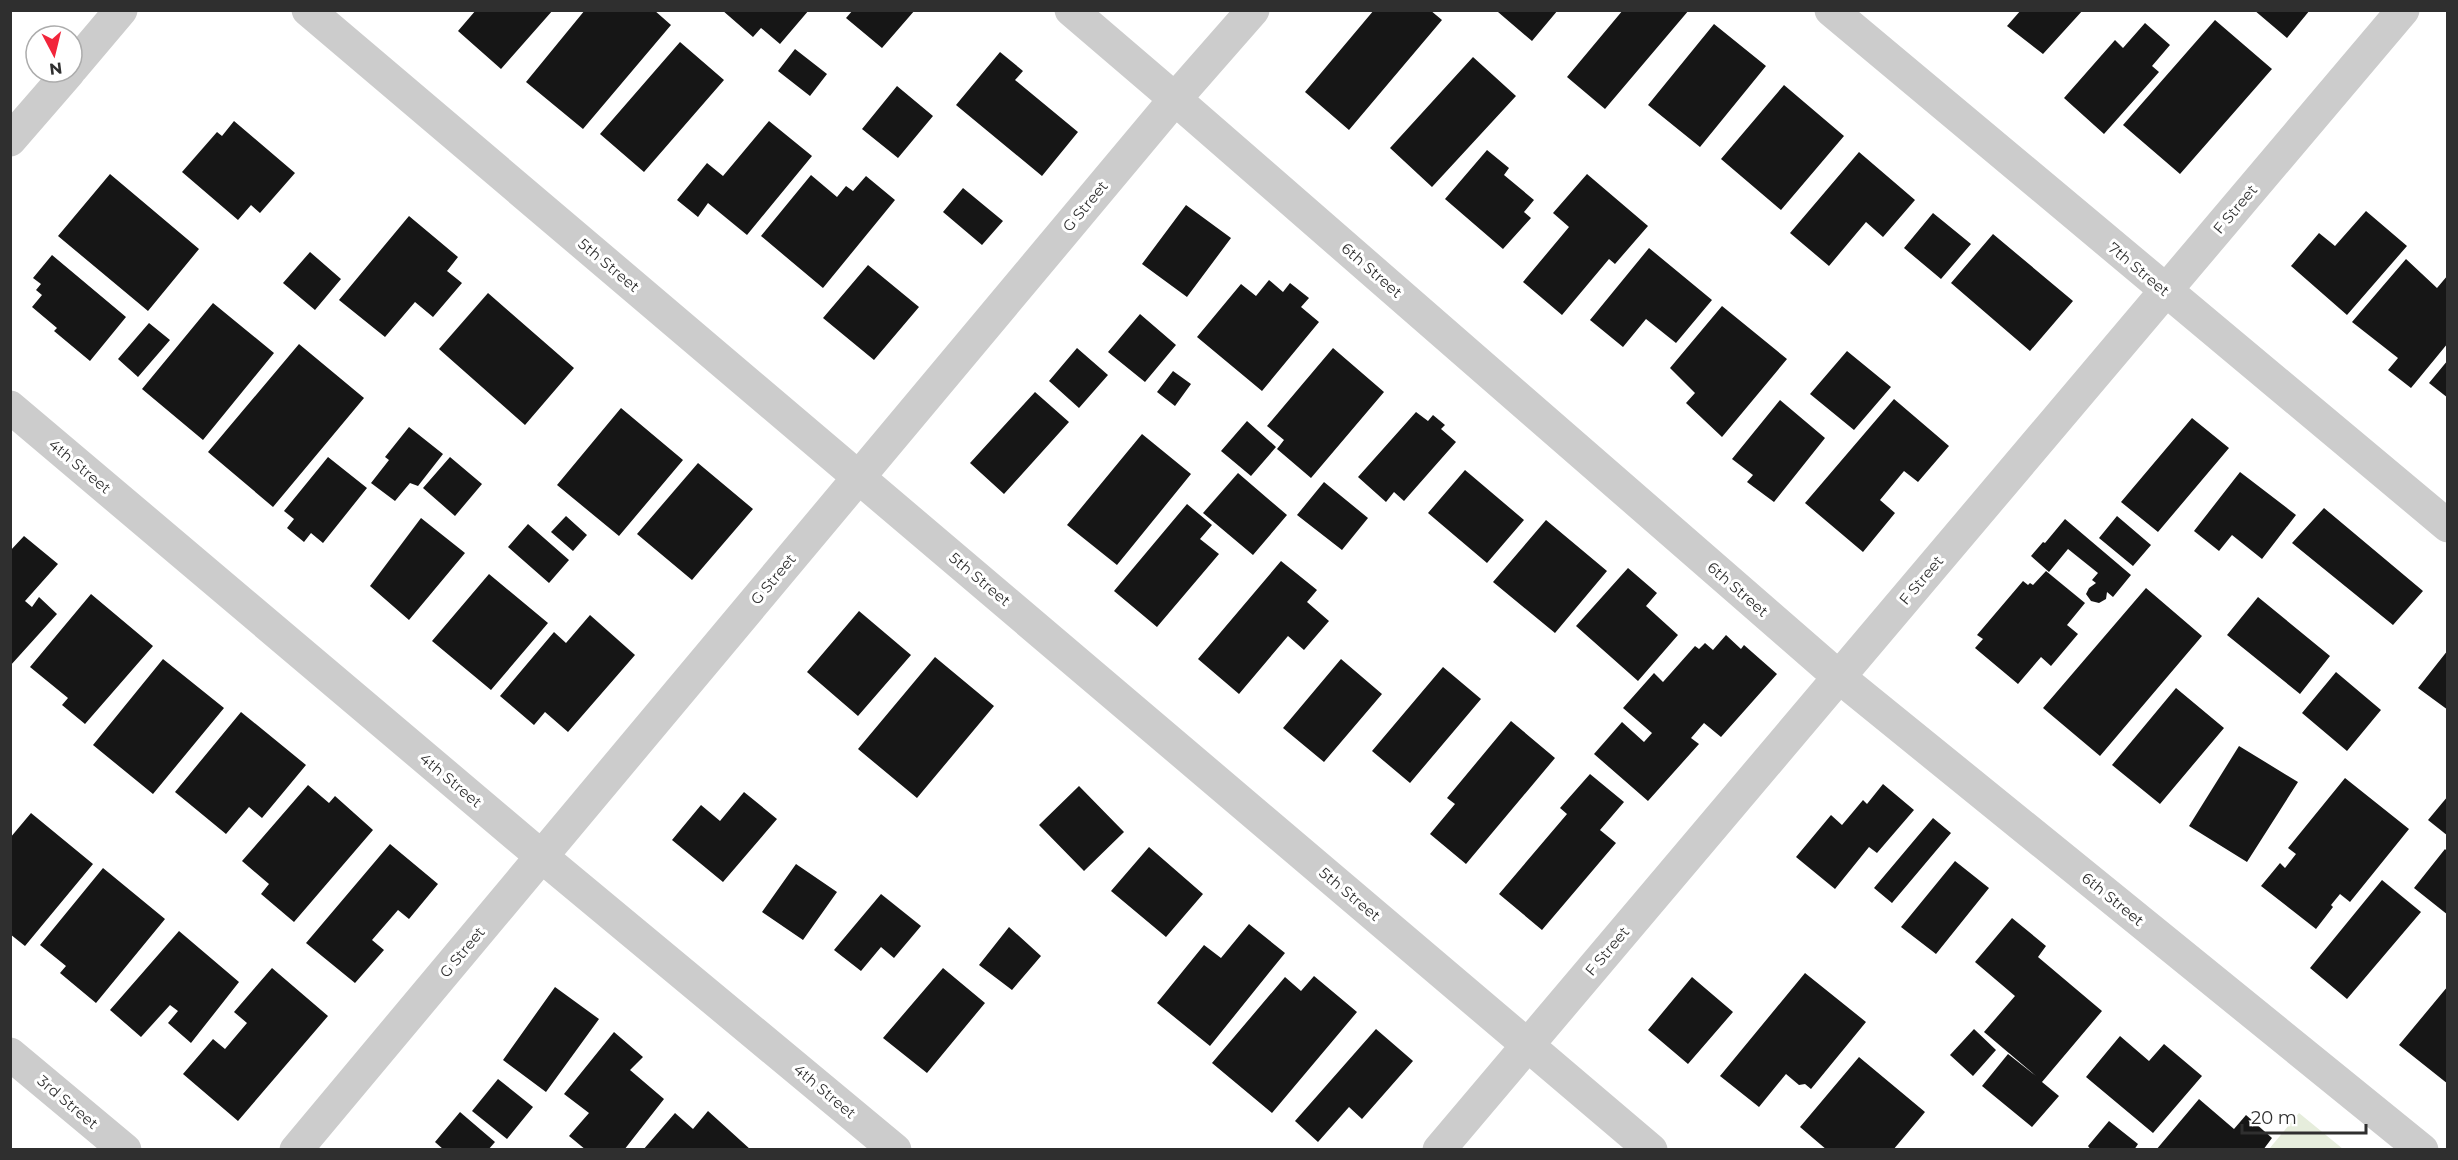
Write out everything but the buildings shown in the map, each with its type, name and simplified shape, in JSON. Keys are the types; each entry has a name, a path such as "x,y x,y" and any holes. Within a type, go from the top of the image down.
{"street":[{"path":"84,54 121,10"},
{"name":"5th Street","path":"308,10 1651,1149"},
{"name":"6th Street","path":"1071,10 1839,677 2422,1149"},
{"name":"G Street","path":"296,1149 1175,99 1253,10"},
{"name":"7th Street","path":"1831,10 2448,526"},
{"name":"F Street","path":"1439,1149 2403,10"},
{"path":"10,140 59,84"},
{"name":"4th Street","path":"10,407 542,856 895,1149"},
{"name":"3rd Street","path":"10,1054 124,1149"}],"green space":[{"path":"2299,1113 2343,1149 2269,1149"}]}
